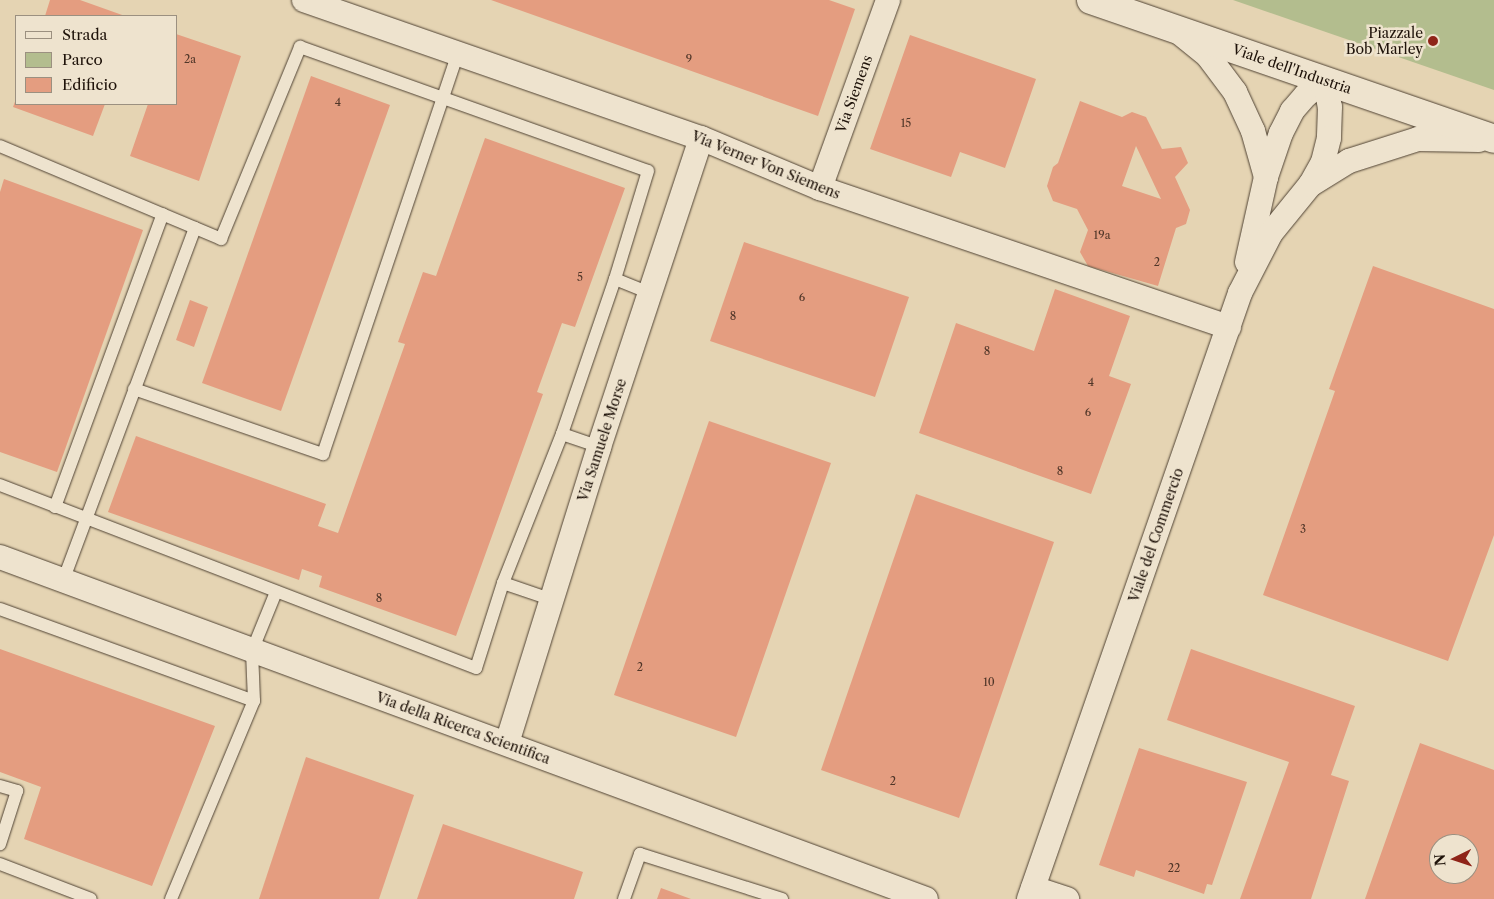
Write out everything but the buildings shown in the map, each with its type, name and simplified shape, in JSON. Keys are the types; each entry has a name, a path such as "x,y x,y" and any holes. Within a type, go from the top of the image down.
{"street":[{"name":"Via Verner Von Siemens","path":"304,0 701,138 820,188 1229,327"},
{"name":"Via Siemens","path":"820,188 888,0"},
{"name":"Viale dell'Industria","path":"1091,0 1125,6 1176,30 1326,80 1494,141"},
{"path":"1176,30 1208,56 1235,92 1253,131 1266,177"},
{"path":"1240,292 1266,177 1292,111 1306,95 1326,80 1330,107 1329,138 1324,162 1310,185"},
{"name":"Via Samuele Morse","path":"507,743 599,447 701,138"},
{"path":"1310,185 1348,161 1418,139 1446,138 1494,141"},
{"name":"Viale del Commercio","path":"1031,893 1240,292 1271,233 1310,185"},
{"name":"Via della Ricerca Scientifica","path":"0,557 926,899"},
{"path":"1031,893 1067,899"}],"lane":[{"path":"0,146 221,239 300,47 648,171 616,279 562,434 503,583 476,668 0,486"},
{"path":"134,389 323,454 458,53"},
{"path":"55,507 163,214"},
{"path":"63,581 195,228"},
{"path":"616,279 650,293"},
{"path":"562,434 599,447"},
{"path":"503,583 553,600"},
{"path":"171,899 254,701 252,651 276,592"},
{"path":"0,609 254,701"},
{"path":"0,786 17,791 0,844"},
{"path":"624,899 640,854 782,899"},
{"path":"0,864 91,899"}],"green space":[{"name":"Piazzale Bob Marley","path":"1233,0 1494,0 1494,90"}],"place":[{"name":"Piazzale Bob Marley","path":"1433,41"}]}
